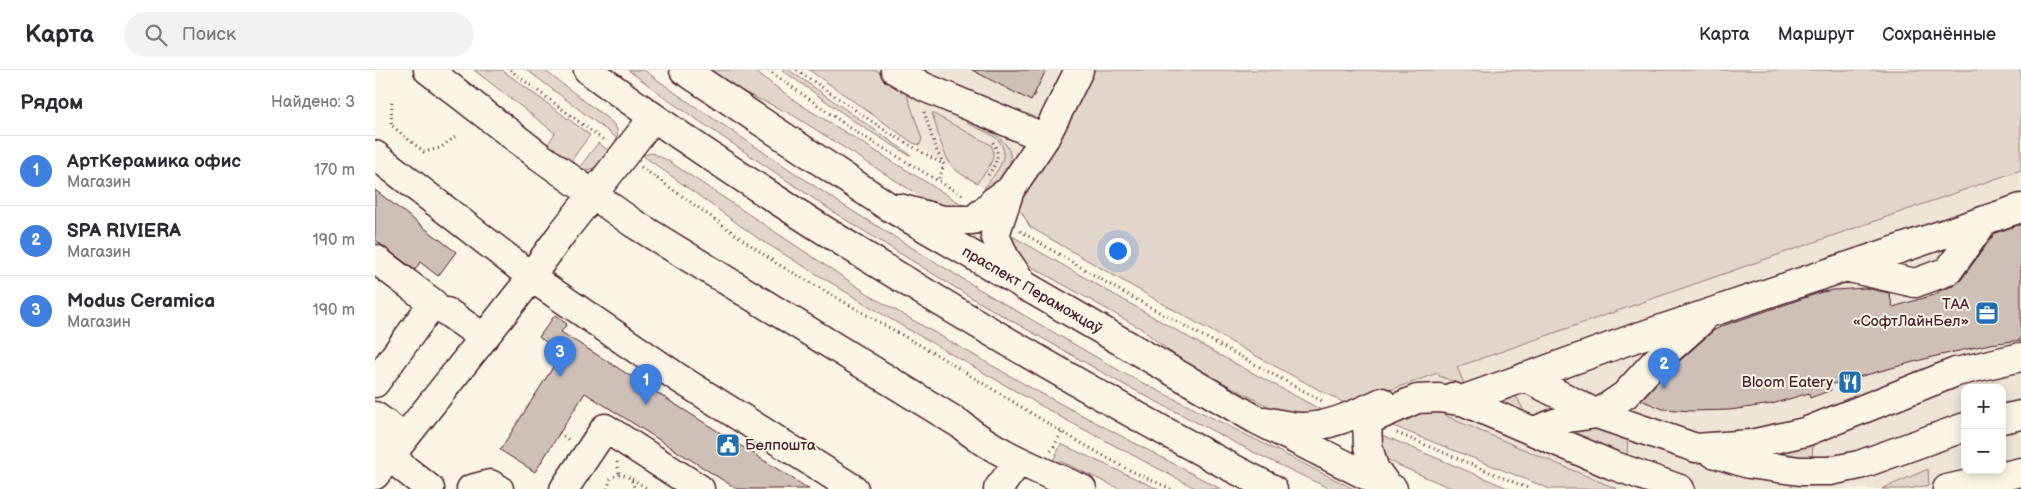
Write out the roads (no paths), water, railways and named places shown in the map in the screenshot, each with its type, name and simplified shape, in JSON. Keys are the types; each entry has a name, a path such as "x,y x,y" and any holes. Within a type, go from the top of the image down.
{"main road":[{"path":"428,70 539,156 641,228 961,424 987,445 1082,489"},
{"path":"588,70 653,118 862,254 1068,378 1273,489"},
{"name":"праспект Пераможцаў","path":"684,70 886,205 1255,419 1390,488"},
{"path":"895,70 924,87 1045,138"},
{"path":"1025,287 1005,258 995,235 1010,190 1045,138 1079,70"},
{"path":"536,269 653,118"},
{"path":"381,159 541,284 677,377 854,489"},
{"path":"886,205 943,220 973,220 994,201 1010,190"},
{"path":"1390,488 1374,468 1368,446 1367,421 1417,399 1439,398 1459,401 1711,312 2021,208"},
{"path":"1845,267 1915,283 1948,271 1985,220"},
{"path":"375,259 433,303 375,383"},
{"path":"375,475 391,443 521,291"},
{"path":"447,312 483,337"},
{"path":"1534,431 1568,418 1597,414 1625,395 1655,362 1711,312"},
{"path":"1696,448 1751,444 1805,432 1956,372 2021,357"},
{"path":"1525,377 1597,414 1696,448 1749,464 1800,471 1829,471 1859,465 1961,428"},
{"path":"1255,419 1301,427 1319,425 1352,415 1415,389 1439,388 1459,401 1612,465 1680,489"},
{"path":"2006,418 2021,414"},
{"path":"375,416 391,443 401,466 430,489"},
{"path":"564,489 605,428 700,489"},
{"path":"998,489 1019,461"},
{"path":"1947,489 2021,472"},
{"path":"471,489 490,484 499,489"}],"place":[{"name":"ТАА «СофтЛайнБел»","path":"1987,313"},
{"name":"Modus Ceramica","path":"560,377"},
{"name":"Bloom Eatery","path":"1850,382"},
{"name":"SPA RIVIERA","path":"1664,389"},
{"name":"АртКерамика офис","path":"646,405"},
{"name":"Белпошта","path":"728,445"}]}
